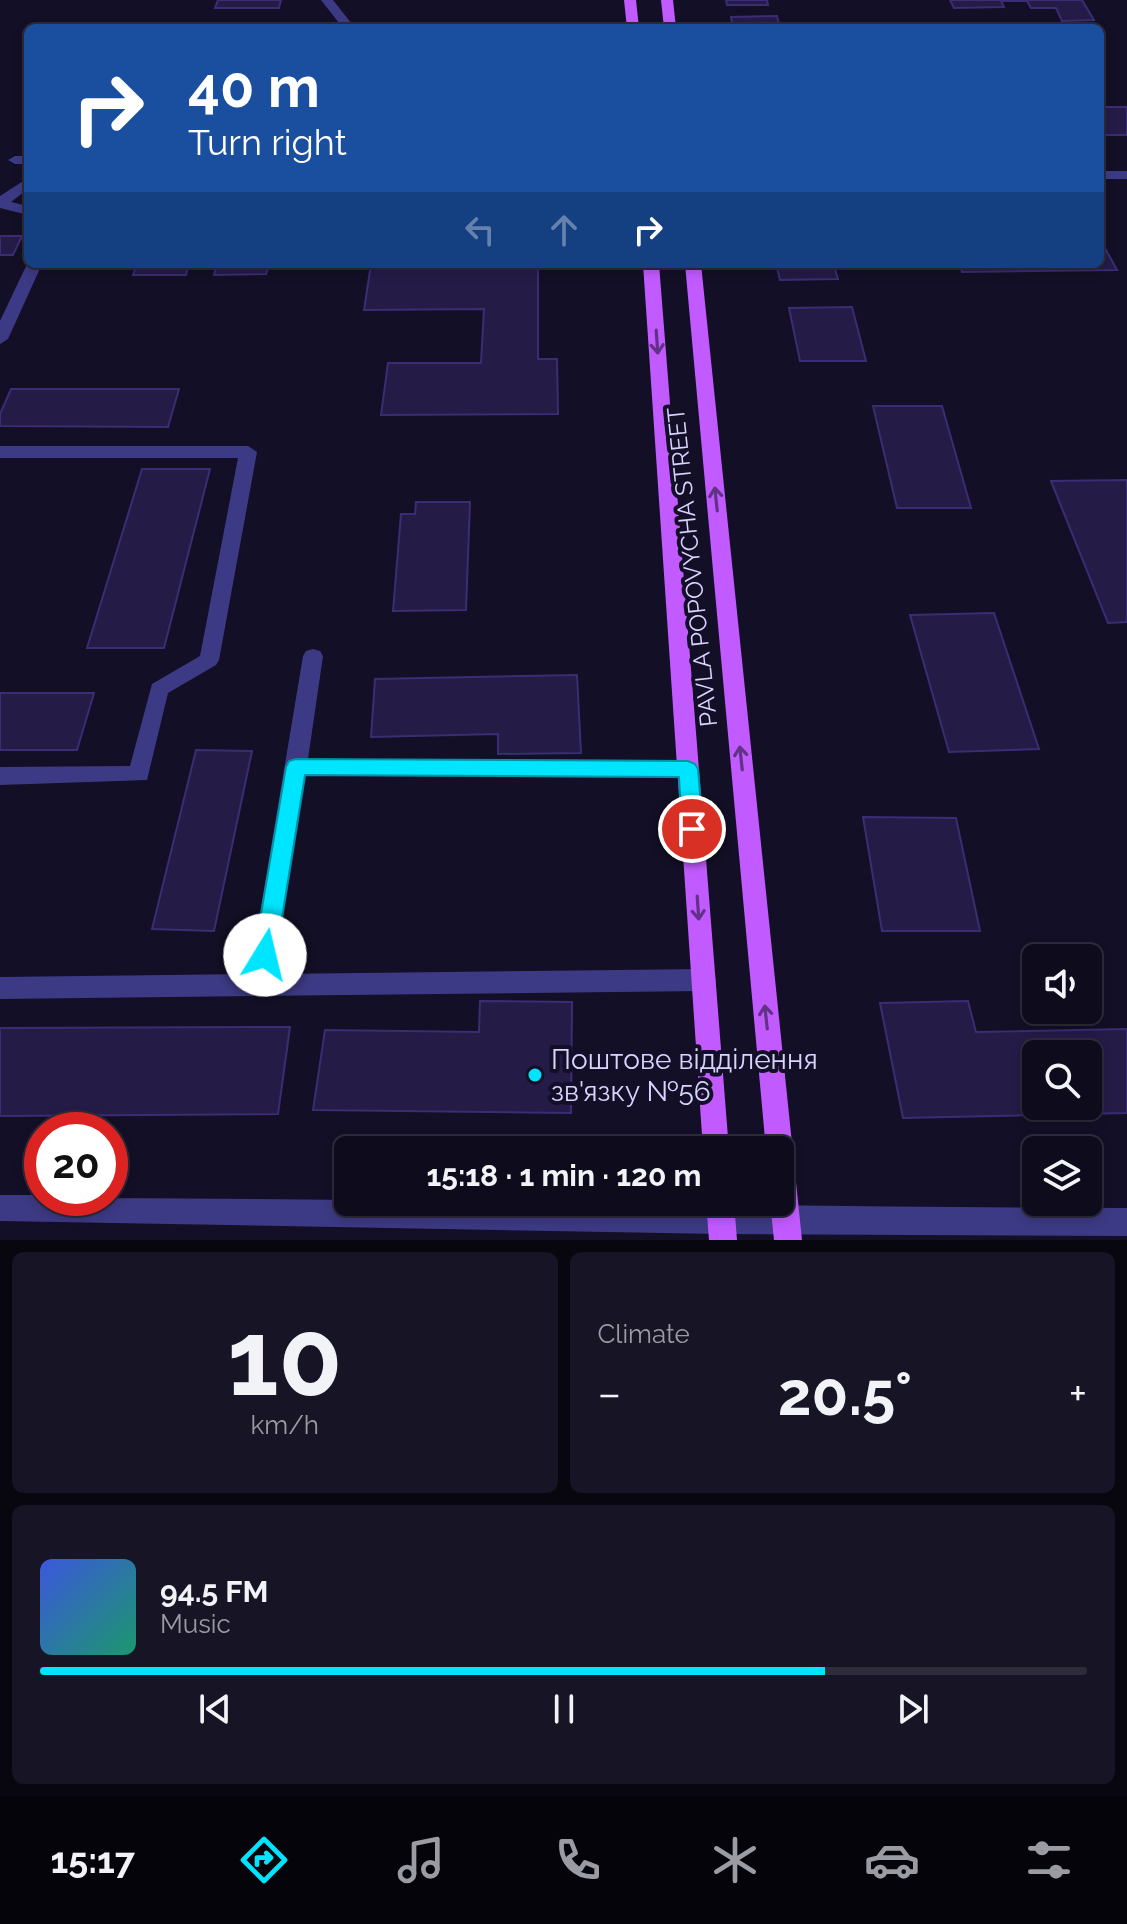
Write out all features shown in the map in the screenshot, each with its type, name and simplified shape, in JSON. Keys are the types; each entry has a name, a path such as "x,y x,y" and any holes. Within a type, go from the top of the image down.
{"main road":[{"path":"630,0 633,24"},
{"path":"667,0 670,24"},
{"name":"PAVLA POPOVYCHA STREET","path":"651,268 715,1136"},
{"name":"PAVLA POPOVYCHA STREET","path":"693,268 778,1136"}],"street":[{"path":"327,0 346,24"},
{"path":"1104,175 1127,175"},
{"path":"0,203 24,185"},
{"path":"0,203 24,210"},
{"path":"0,339 32,268"},
{"path":"0,452 248,452 209,660 159,689 139,774 0,776"},
{"path":"260,987 313,656"},
{"path":"296,767 688,769"},
{"path":"0,988 704,980"},
{"path":"0,1208 721,1221 787,1230 1127,1222"}],"building":[{"path":"218,0 281,0 279,8 215,8"},
{"path":"726,0 767,0 768,5 727,5"},
{"path":"950,0 1082,0 1094,20 1062,21 1056,8 1031,8 1027,1 1001,1 1004,7 954,8"},
{"path":"777,16 779,24 732,24 731,17"},
{"path":"1104,107 1127,107 1127,135 1104,135"},
{"path":"0,236 22,236 13,255 0,255"},
{"path":"1104,246 1117,270 962,272 960,268 1104,268"},
{"path":"136,268 188,268 186,275 133,275"},
{"path":"216,268 268,268 266,274 214,275"},
{"path":"370,268 538,268 538,359 557,359 558,414 381,415 388,363 481,363 484,309 364,310"},
{"path":"777,268 835,268 838,279 780,280"},
{"path":"852,307 866,361 800,361 789,308"},
{"path":"11,389 179,389 168,427 0,426 0,414"},
{"path":"873,406 942,406 971,508 897,508"},
{"path":"142,469 210,469 164,648 87,648"},
{"path":"1127,480 1127,622 1108,623 1051,481"},
{"path":"416,502 470,502 466,610 393,611 401,514 415,514"},
{"path":"994,613 1039,749 949,752 910,615"},
{"path":"577,675 581,753 498,754 498,734 371,737 375,679"},
{"path":"0,693 94,693 77,750 0,750"},
{"path":"196,750 252,751 214,931 152,929"},
{"path":"863,817 956,818 980,931 882,931"},
{"path":"480,1001 572,1002 571,1113 313,1110 325,1030 479,1032"},
{"path":"968,1001 976,1032 1127,1029 1127,1113 1102,1114 1102,1040 1022,1040 1022,1115 903,1118 880,1003"},
{"path":"290,1027 278,1114 24,1112 24,1116 0,1116 0,1028"}],"place":[{"name":"Поштове відділення зв'язку №56","path":"535,1075"}],"route":[{"path":"265,955 296,767 688,769 692,829"}]}
